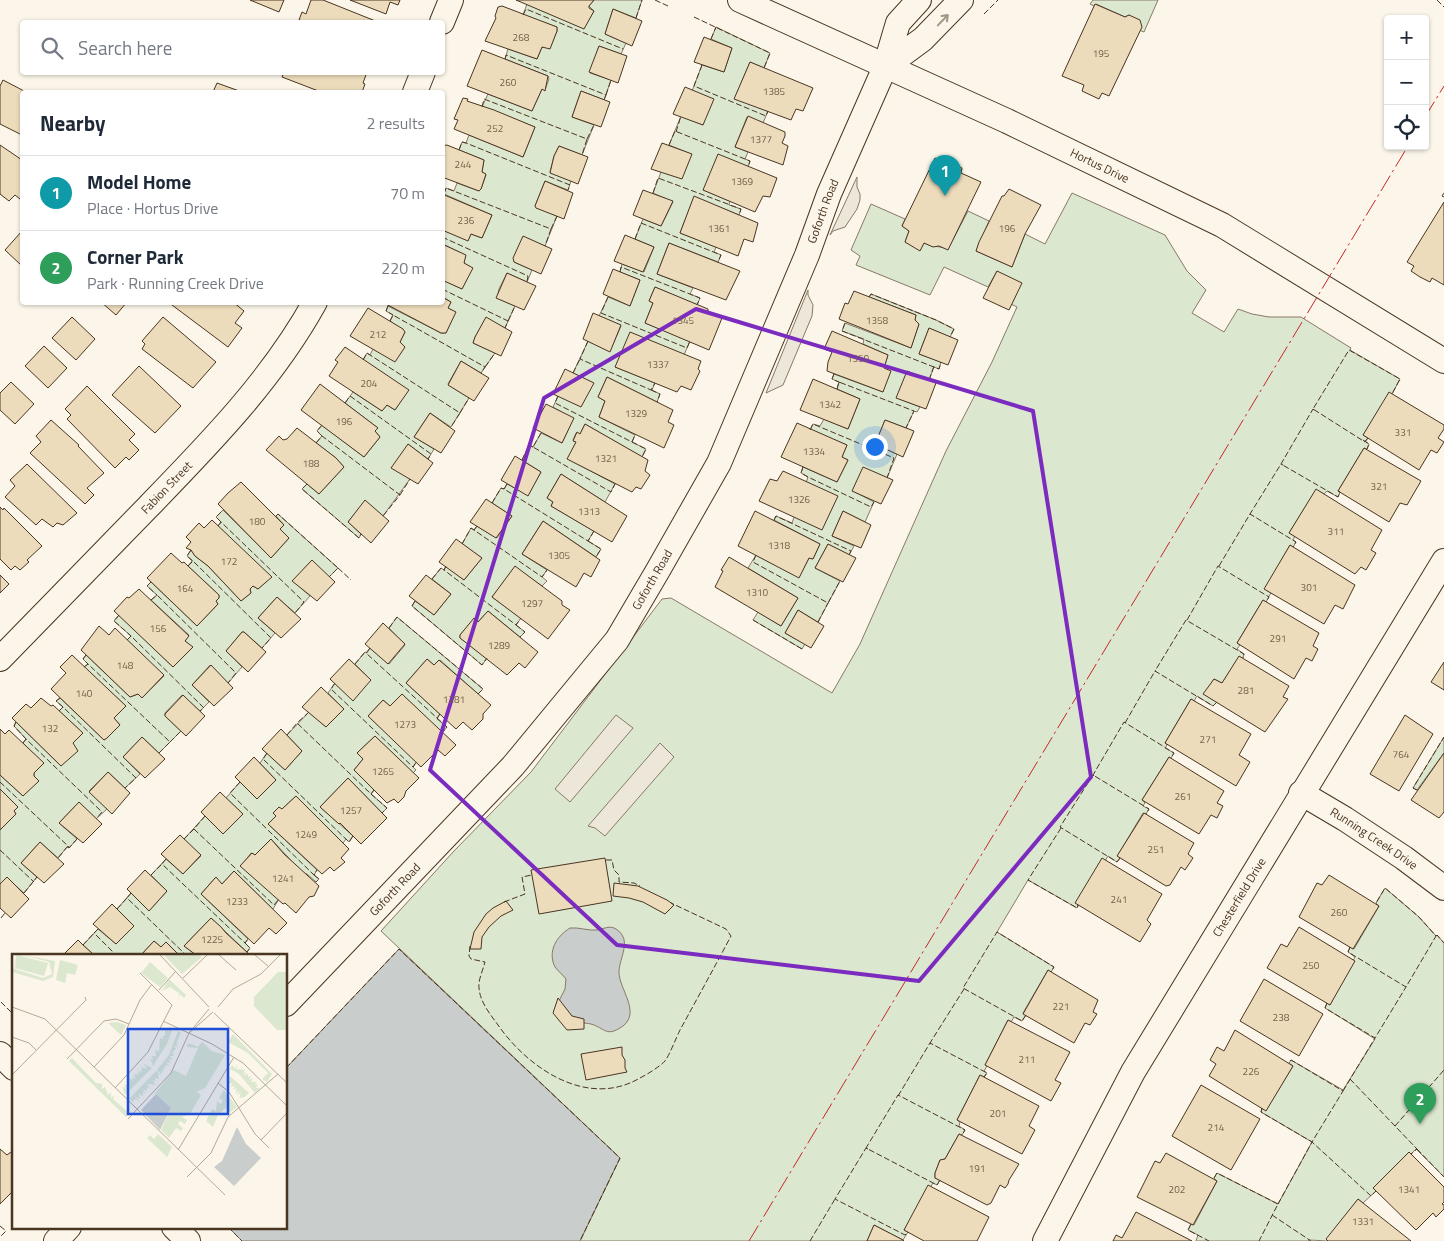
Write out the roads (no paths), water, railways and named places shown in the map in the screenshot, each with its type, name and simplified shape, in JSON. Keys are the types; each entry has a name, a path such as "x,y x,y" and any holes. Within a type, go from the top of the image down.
{"street":[{"path":"443,20 451,0"},
{"name":"Hortus Drive","path":"740,0 1007,121 1222,225 1444,361"},
{"name":"Goforth Road","path":"288,1002 513,766 617,640 719,463 806,255 829,194 885,67 898,23 920,0"},
{"name":"Goforth Road","path":"885,67 923,39 961,0"},
{"path":"416,90 422,75"},
{"name":"Fabion Street","path":"0,659 218,435 258,386 313,305"},
{"name":"Chesterfield Drive","path":"1044,1241 1133,1072 1276,839 1301,793 1444,561"},
{"name":"Running Creek Drive","path":"1301,793 1404,858 1444,888"},
{"path":"0,1054 12,1066"},
{"path":"56,1241 68,1228"},
{"path":"175,1228 188,1241"}],"place":[{"name":"Model Home","path":"945,196"},
{"name":"Corner Park","path":"1420,1124"}]}
